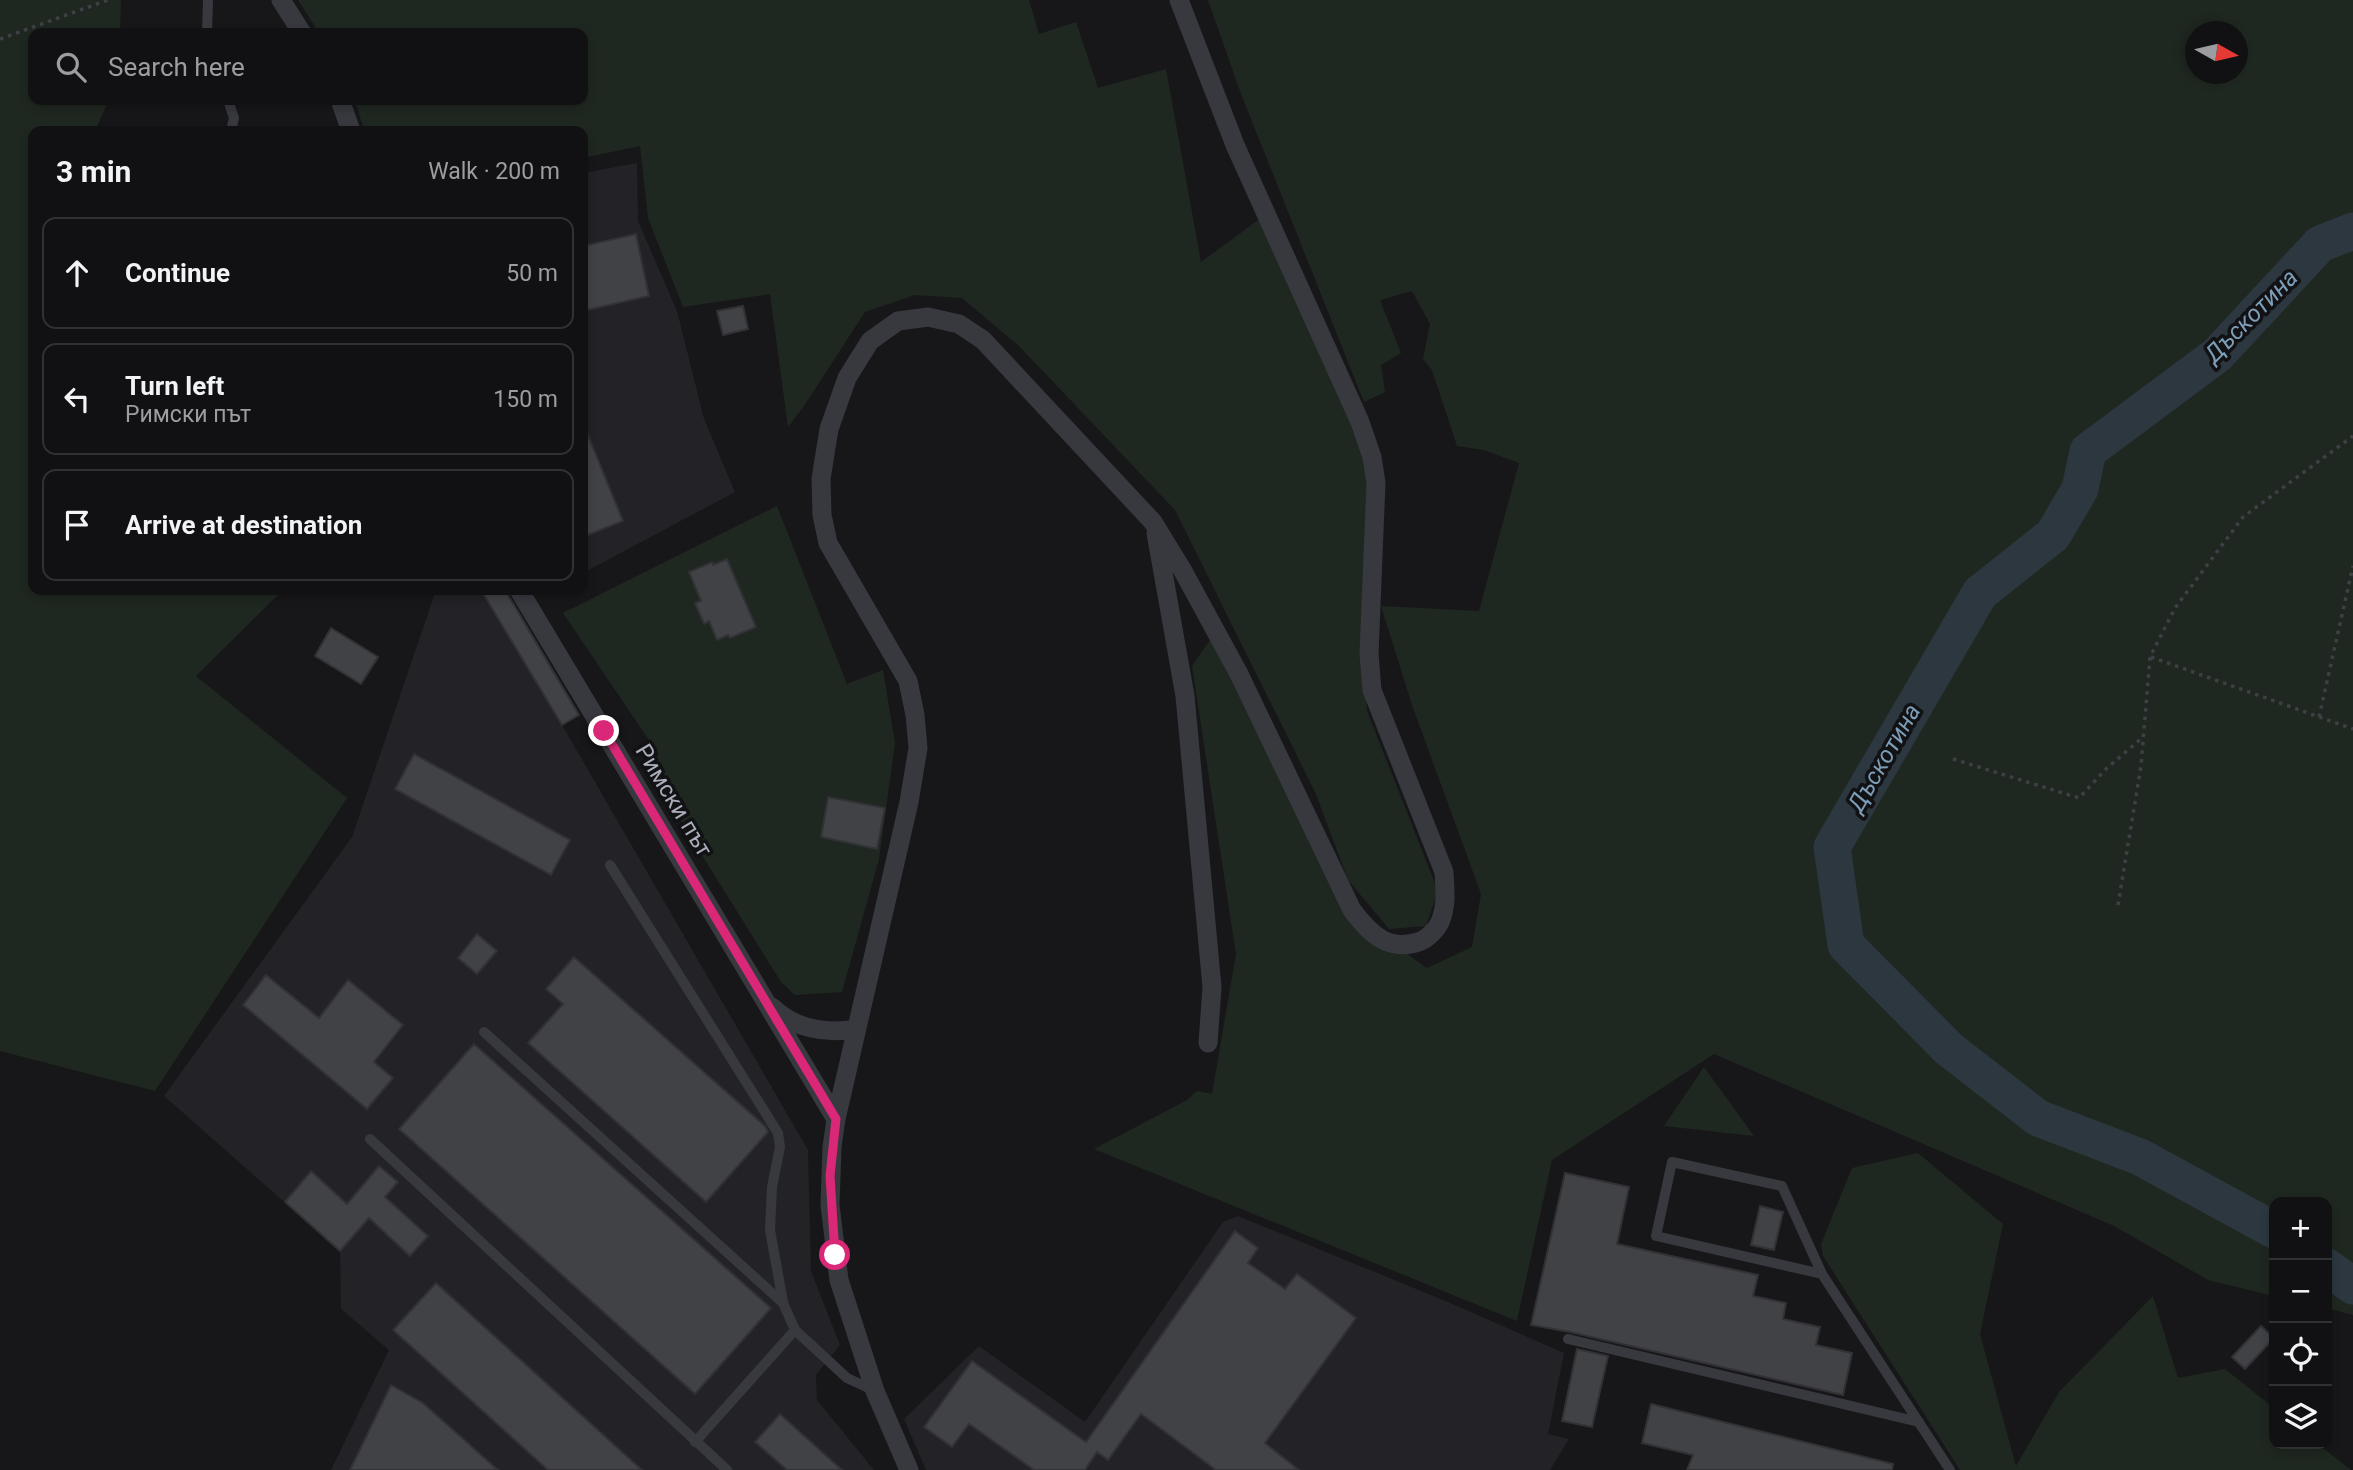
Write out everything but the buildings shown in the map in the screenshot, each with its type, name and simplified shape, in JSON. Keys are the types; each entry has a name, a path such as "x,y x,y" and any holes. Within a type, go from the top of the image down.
{"street":[{"path":"281,0 299,28"},
{"path":"909,1470 875,1391 839,1280 830,1176 836,1119 909,803 918,748 908,681 828,542 822,515 821,479 829,429 847,378 870,341 898,321 928,317 960,324 983,340 1153,522 1239,674 1352,910 1366,930 1386,942 1406,946 1426,939 1440,923 1446,896 1444,872 1372,690 1369,654 1376,484 1372,457 1360,422 1235,145 1179,0"},
{"path":"342,105 349,126"},
{"path":"1153,522 1185,696 1212,987 1208,1043"},
{"name":"Римски път","path":"522,595 836,1119"},
{"name":"Римски път","path":"765,1000 789,1020 804,1026 831,1031 856,1029"}],"lane":[{"path":"207,28 208,0"},
{"path":"230,105 234,118 232,126"},
{"path":"610,865 778,1133 780,1147 772,1187 770,1230 783,1303 795,1330 847,1378 875,1391"},
{"path":"484,1032 783,1303"},
{"path":"370,1139 726,1470"},
{"path":"1822,1274 1656,1236 1672,1162 1782,1186 1822,1274 1950,1470"},
{"path":"695,1442 795,1330"},
{"path":"1568,1339 1919,1422"}],"path":[{"path":"30,28 108,0"},
{"path":"0,39 28,29"},
{"path":"2118,905 2141,766 2150,657 2175,608 2243,517 2353,436"},
{"path":"2319,717 2353,566"},
{"path":"2150,657 2353,729"},
{"path":"1953,759 2079,798 2106,769 2143,737"}],"shaded area":[{"path":"0,0 121,0 120,28 28,28 28,105 107,105 97,126 28,126 28,595 278,595 196,676 347,798 155,1091 0,1051"},
{"path":"298,0 1029,0 1039,34 1076,22 1098,88 1166,69 1201,262 1265,215 1350,403 1370,487 1362,639 1367,711 1438,891 1426,926 1389,929 1348,880 1316,794 1175,510 1019,346 962,298 915,295 865,312 788,427 770,294 683,307 648,218 640,146 588,157 588,126 363,126 356,105 588,105 588,28 316,28"},
{"path":"1208,0 2353,0 2353,1315 2332,1309 2332,1197 2269,1197 2269,1295 2208,1280 2114,1226 1714,1054 1552,1160 1517,1321 1094,1149 1187,1100 1197,1091 1212,1094 1236,954 1192,666 1214,634 1360,921 1427,968 1472,947 1481,894 1412,705 1381,606 1479,611 1519,463 1484,450 1457,446 1432,370 1423,359 1430,324 1412,291 1380,300 1401,353 1381,365 1385,392 1364,402 1241,94"},
{"path":"637,163 638,221 677,311 704,419 735,492 588,570 588,172"},
{"path":"777,506 847,684 883,670 895,743 879,859 842,992 795,995 781,982 644,762 659,755 563,613"},
{"path":"434,595 483,595 562,725 808,1150 811,1271 840,1345 816,1375 817,1400 874,1470 331,1470 389,1350 341,1309 340,1251 164,1096 352,837"},
{"path":"1704,1067 1754,1136 1664,1126"},
{"path":"1918,1153 2003,1224 1980,1334 2016,1466 2059,1392 2153,1296 2178,1378 2225,1369 2269,1404 2269,1449 2324,1449 2351,1470 1960,1470 1823,1256 1821,1244 1852,1168"},
{"path":"1238,1216 1564,1353 1548,1434 1569,1439 1550,1470 926,1470 904,1419 979,1346 1085,1422 1223,1222"}],"waterway":[{"name":"Дъскотина","path":"2269,1227 2140,1157 2038,1118 1949,1049 1846,945 1832,847 1980,593 2053,535 2080,489 2088,451 2217,355 2320,244 2353,231"},
{"name":"Дъскотина","path":"2332,1271 2353,1286"}],"route":[{"path":"604,731 836,1119 830,1176 835,1255"}]}
